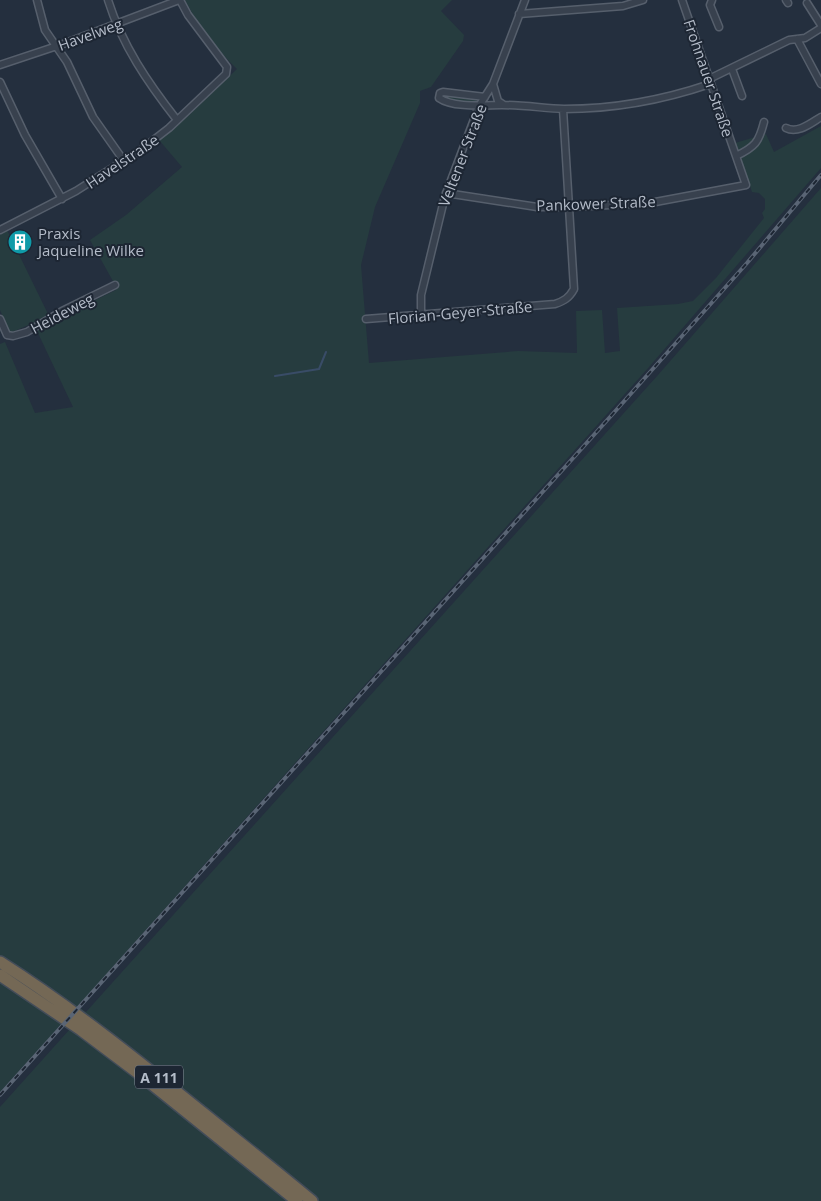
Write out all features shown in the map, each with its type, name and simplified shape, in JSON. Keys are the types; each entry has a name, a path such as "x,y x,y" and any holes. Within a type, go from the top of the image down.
{"highway":[{"name":"A 111","path":"0,962 140,1062 264,1160 312,1201"},
{"name":"A 111","path":"0,975 81,1030 138,1072 297,1201"}],"street":[{"path":"37,0 45,30 67,62 93,117 124,161"},
{"path":"108,0 130,52 146,79 177,120"},
{"name":"Havelweg","path":"0,65 179,0"},
{"name":"Havelstraße","path":"0,230 62,199 124,161 156,138 222,78 228,70 227,67 179,0"},
{"name":"Veltener Straße","path":"421,315 421,295 446,193 479,106 493,84 525,0"},
{"path":"519,14 623,6 642,0"},
{"name":"Frohnauer Straße","path":"682,0 746,185"},
{"path":"712,0 711,8 719,27"},
{"path":"485,97 443,92 440,93 438,98 445,101 479,106 504,105 563,109 597,108 640,103 687,92 789,40 797,40 809,36 821,27 807,3"},
{"path":"797,40 821,84"},
{"path":"732,68 742,96"},
{"path":"0,82 25,135 62,199"},
{"path":"493,84 498,101 504,105"},
{"path":"563,109 570,208"},
{"path":"786,128 794,131 821,117"},
{"name":"Frohnauer Straße","path":"736,156 749,150 755,144 761,134 764,122"},
{"name":"Pankower Straße","path":"446,193 537,207 570,208 650,204 746,185"},
{"name":"Florian-Geyer-Straße","path":"366,319 555,304 564,300 574,289 570,208"},
{"name":"Heideweg","path":"0,319 7,335 13,336 27,332 62,311 115,285"}],"green space":[{"path":"185,0 452,0 441,11 464,35 463,41 431,87 420,91 420,103 375,207 361,265 369,363 518,351 577,353 576,311 602,310 605,353 620,351 617,308 678,304 693,301 716,278 764,218 762,213 765,209 765,199 759,193 752,192 735,143 766,134 774,152 821,126 821,168 649,367 78,1006 86,1012 658,375 821,188 821,1201 0,1201 0,1107 70,1029 62,1024 0,1092 0,344 5,342 35,413 73,407 36,329 116,290 90,240 126,215 182,167 159,140 187,117 237,69 208,37"},
{"path":"447,95 476,99 477,102 475,104 460,102 446,98"},
{"path":"7,230 49,316 10,333 0,310 0,233"}],"waterway":[{"path":"275,376 319,369 326,352"}],"railway":[{"path":"0,1095 619,407 747,263 821,175"}],"place":[{"name":"Praxis Jaqueline Wilke","path":"20,242"}]}
